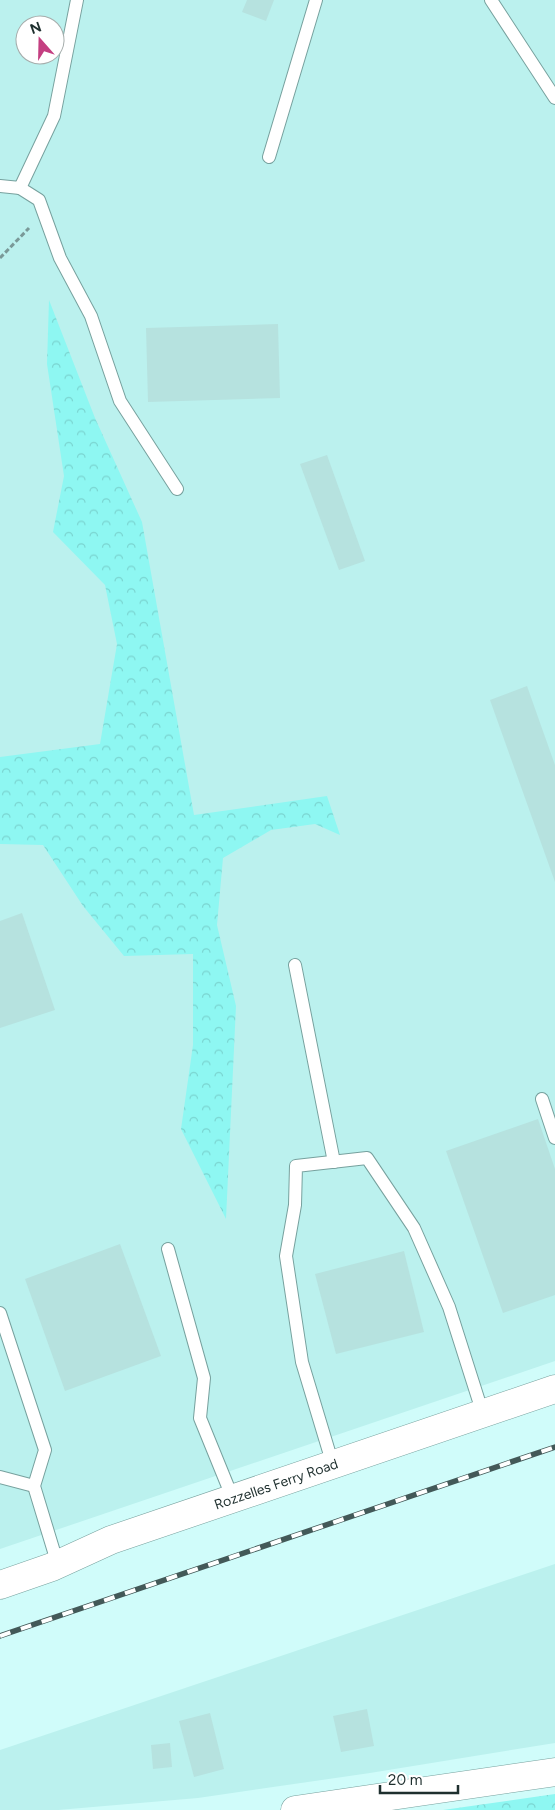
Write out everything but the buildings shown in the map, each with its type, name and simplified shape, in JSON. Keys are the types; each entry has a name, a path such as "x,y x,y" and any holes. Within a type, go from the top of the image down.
{"street":[{"name":"Rozzelles Ferry Road","path":"0,1585 58,1565 111,1540 555,1389"},
{"path":"295,1810 555,1772"}],"lane":[{"path":"20,188 54,116 76,0"},
{"path":"269,157 316,0"},
{"path":"491,0 555,98"},
{"path":"0,186 20,188 39,200 60,258 91,316 120,401 177,489"},
{"path":"295,965 334,1162"},
{"path":"542,1098 555,1138"},
{"path":"333,1465 302,1362 286,1256 295,1205 296,1166 367,1158 414,1228 450,1307 483,1414"},
{"path":"168,1249 204,1378 200,1418 232,1498"},
{"path":"0,1313 44,1450 34,1486 58,1565"},
{"path":"0,1477 34,1486"}],"path":[{"path":"0,258 44,212"}],"shaded area":[{"path":"0,0 555,0 555,1361 0,1549"},
{"path":"555,1564 555,1743 198,1798 58,1810 0,1810 0,1750"}],"green space":[{"path":"49,300 95,418 142,522 194,815 327,796 340,835 315,824 271,830 223,858 217,925 236,1006 226,1219 181,1129 193,1045 193,954 124,956 83,906 43,845 0,844 0,757 100,744 117,644 105,585 53,532 64,476 47,364"},
{"path":"555,1794 555,1810 443,1810"}],"railway":[{"path":"0,1636 555,1447"}]}
